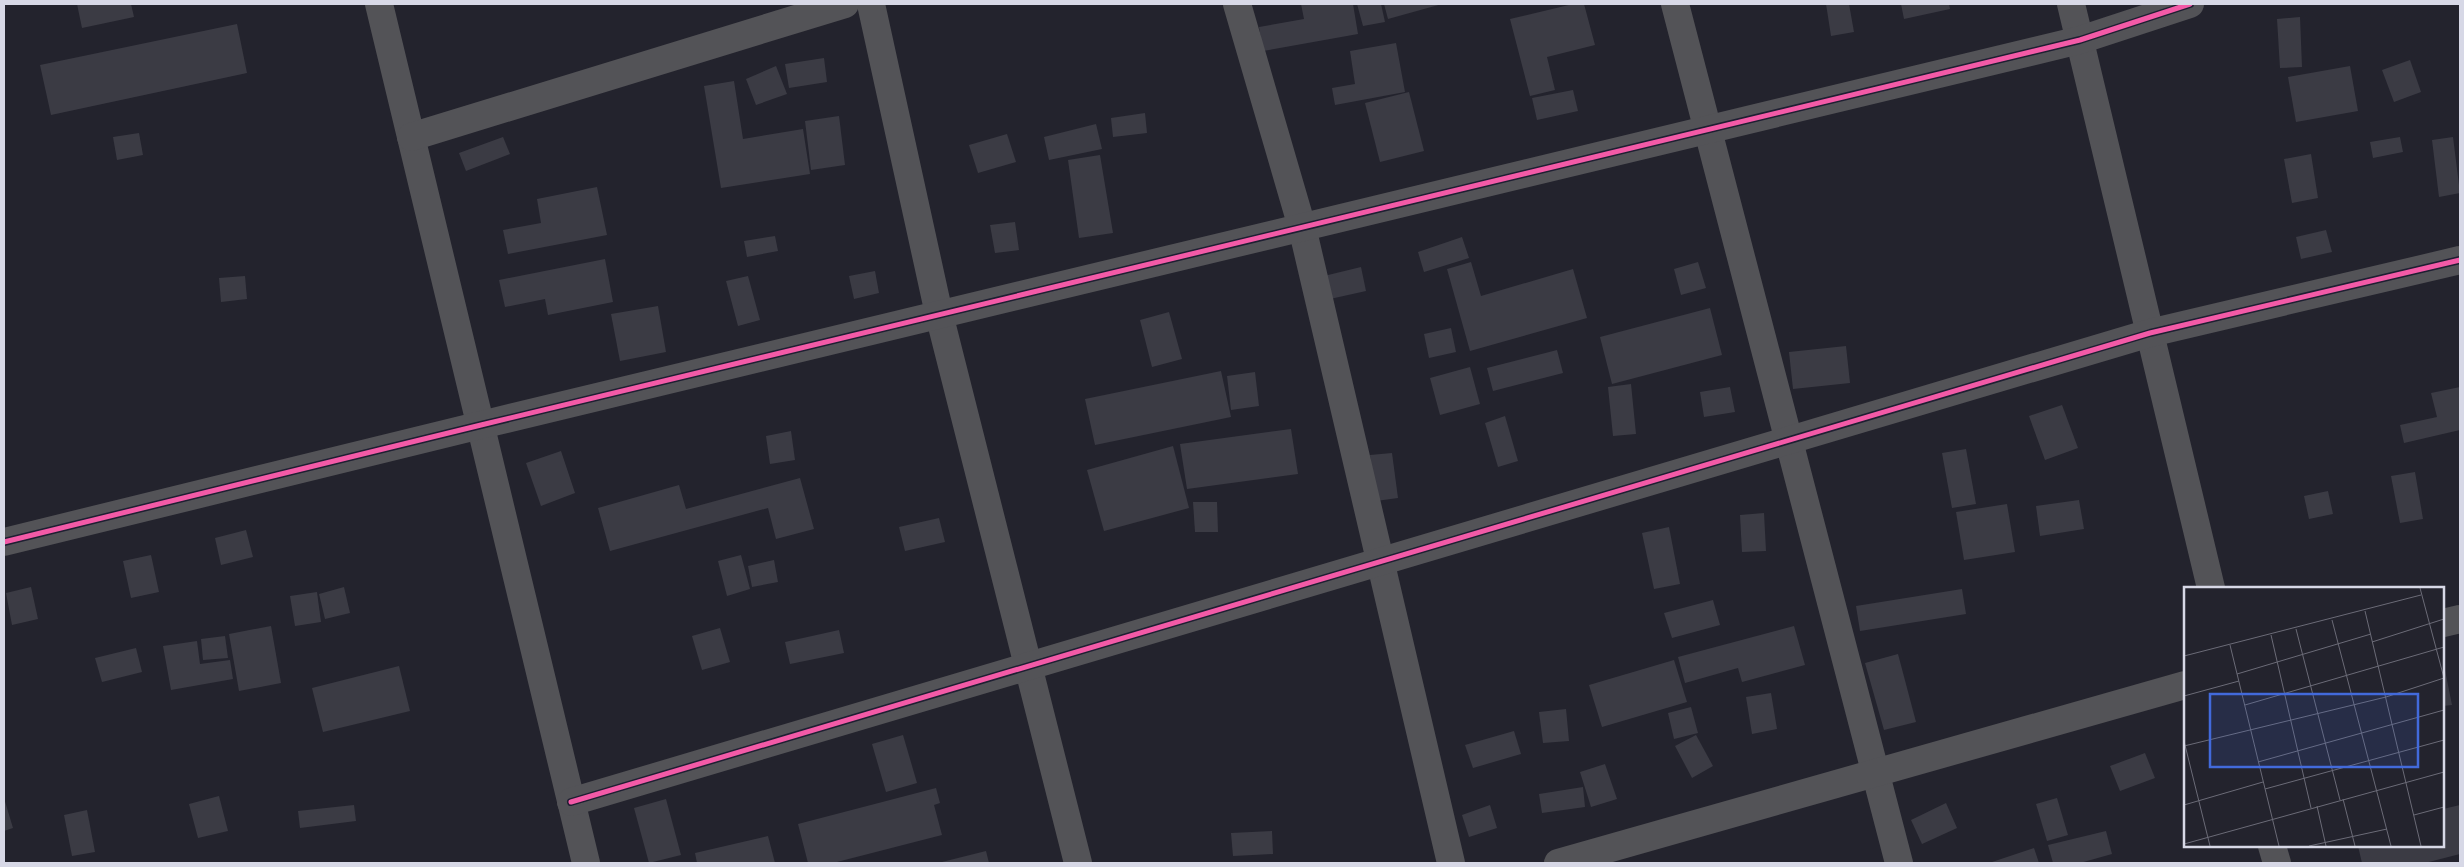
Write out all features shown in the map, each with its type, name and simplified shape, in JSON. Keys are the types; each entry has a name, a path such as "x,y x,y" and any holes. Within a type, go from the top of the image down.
{"street":[{"path":"379,4 586,863"},
{"path":"411,137 845,4"},
{"path":"871,4 940,314 1078,863"},
{"path":"1237,4 1302,227 1450,863"},
{"path":"1675,4 1899,863"},
{"path":"2071,4 2211,587"},
{"path":"4,542 480,425 2080,40 2190,4"},
{"path":"571,802 2150,333 2460,260"},
{"path":"2444,623 2460,619"},
{"path":"1558,863 2184,685"},
{"path":"2272,847 2276,863"}],"building":[{"path":"77,4 131,4 134,17 82,28"},
{"path":"1301,4 1353,4 1358,34 1263,51 1259,27 1304,19"},
{"path":"1357,4 1381,4 1385,22 1363,26"},
{"path":"1384,4 1442,4 1388,19"},
{"path":"1573,4 1584,4 1595,45 1547,57 1555,90 1530,96 1510,19"},
{"path":"1826,4 1849,4 1854,32 1831,36"},
{"path":"1901,4 1949,4 1950,9 1904,19"},
{"path":"2300,17 2302,67 2280,68 2277,19"},
{"path":"237,24 247,73 51,115 40,65"},
{"path":"1396,43 1405,92 1335,105 1332,88 1355,84 1350,51"},
{"path":"824,58 827,82 789,88 785,64"},
{"path":"2410,60 2421,92 2394,102 2382,70"},
{"path":"776,66 787,94 756,105 746,79"},
{"path":"2350,66 2358,111 2296,122 2288,77"},
{"path":"734,81 743,139 803,129 810,174 721,188 704,86"},
{"path":"1573,90 1578,111 1537,120 1532,98"},
{"path":"1409,92 1424,151 1380,162 1365,103"},
{"path":"1145,113 1147,133 1113,137 1111,118"},
{"path":"839,116 845,165 811,170 805,121"},
{"path":"1096,124 1102,149 1049,160 1044,137"},
{"path":"139,133 143,155 117,160 113,137"},
{"path":"1007,134 1016,162 978,173 969,145"},
{"path":"503,137 510,154 466,171 459,153"},
{"path":"2400,137 2403,152 2373,158 2370,142"},
{"path":"2453,137 2460,193 2439,197 2432,140"},
{"path":"2311,154 2318,198 2292,203 2284,159"},
{"path":"1100,155 1113,233 1079,238 1068,160"},
{"path":"597,187 607,235 508,254 503,230 541,223 537,199"},
{"path":"1015,222 1019,250 995,253 990,225"},
{"path":"2326,230 2332,252 2301,259 2296,237"},
{"path":"775,236 778,251 747,257 744,241"},
{"path":"1462,237 1469,258 1424,272 1418,252"},
{"path":"605,259 613,302 548,315 545,299 505,307 499,280"},
{"path":"1471,262 1481,296 1573,269 1587,318 1470,351 1447,269"},
{"path":"1698,262 1706,288 1681,295 1674,269"},
{"path":"1361,267 1366,291 1330,299 1324,276"},
{"path":"875,271 879,293 854,299 849,276"},
{"path":"245,276 247,299 221,302 219,278"},
{"path":"748,276 760,320 738,326 726,281"},
{"path":"658,306 666,352 620,361 611,314"},
{"path":"1710,308 1722,355 1612,384 1600,337"},
{"path":"1169,312 1182,359 1152,367 1140,320"},
{"path":"1451,328 1456,352 1429,358 1424,334"},
{"path":"1846,346 1850,383 1793,389 1789,352"},
{"path":"1557,350 1563,373 1493,391 1487,368"},
{"path":"1470,367 1480,404 1440,415 1430,378"},
{"path":"1221,371 1231,417 1095,445 1085,399"},
{"path":"1255,372 1259,406 1231,410 1227,376"},
{"path":"1631,384 1636,434 1613,436 1608,387"},
{"path":"1730,387 1735,412 1704,417 1700,392"},
{"path":"2460,387 2460,430 2404,443 2400,425 2437,417 2431,393"},
{"path":"2062,405 2078,448 2045,460 2029,416"},
{"path":"1505,416 1518,461 1498,467 1485,423"},
{"path":"1291,429 1298,474 1187,489 1180,444"},
{"path":"791,431 795,460 770,464 766,436"},
{"path":"1173,446 1189,508 1104,531 1087,470"},
{"path":"1966,449 1976,504 1952,508 1942,453"},
{"path":"561,451 575,493 541,506 526,463"},
{"path":"1392,453 1398,498 1376,501 1370,455"},
{"path":"2415,472 2423,519 2400,523 2391,476"},
{"path":"800,478 814,529 776,539 768,508 610,551 598,508 679,485 686,509"},
{"path":"2328,491 2333,514 2309,519 2304,496"},
{"path":"2079,500 2084,529 2040,536 2036,506"},
{"path":"1193,502 1217,502 1218,532 1195,532"},
{"path":"2007,504 2015,552 1964,560 1956,512"},
{"path":"1764,513 1766,551 1742,552 1740,515"},
{"path":"939,518 945,542 905,551 899,527"},
{"path":"1669,527 1680,584 1654,589 1642,533"},
{"path":"246,530 253,557 221,565 215,538"},
{"path":"151,555 159,592 131,598 123,561"},
{"path":"741,555 750,589 727,596 718,561"},
{"path":"774,560 778,582 752,587 748,566"},
{"path":"31,587 38,619 12,625 6,593"},
{"path":"344,587 350,613 325,619 319,594"},
{"path":"1962,589 1966,614 1860,631 1856,606"},
{"path":"317,592 321,622 295,626 290,596"},
{"path":"1713,600 1720,625 1672,638 1664,613"},
{"path":"271,626 281,683 239,691 229,634"},
{"path":"1794,626 1805,665 1742,682 1738,668 1685,683 1678,657"},
{"path":"720,628 730,662 702,670 692,636"},
{"path":"839,630 844,653 790,664 785,642"},
{"path":"225,636 228,658 203,660 201,639"},
{"path":"197,641 200,664 230,660 233,679 171,690 163,646"},
{"path":"136,648 142,672 102,682 95,658"},
{"path":"1898,654 1916,722 1884,730 1865,663"},
{"path":"1674,660 1687,702 1602,727 1589,685"},
{"path":"399,666 410,711 323,732 312,688"},
{"path":"2445,670 2452,705 2444,706"},
{"path":"1771,693 1777,729 1752,734 1746,697"},
{"path":"1691,707 1698,733 1674,739 1668,713"},
{"path":"1566,709 1569,741 1543,743 1539,712"},
{"path":"1514,731 1521,754 1473,768 1465,745"},
{"path":"903,735 917,783 886,792 872,744"},
{"path":"1696,735 1713,766 1692,778 1675,746"},
{"path":"2145,753 2155,778 2120,791 2110,766"},
{"path":"1605,764 1617,799 1591,807 1580,772"},
{"path":"1583,787 1585,807 1542,813 1539,794"},
{"path":"936,788 940,803 934,805 942,835 833,863 808,863 798,824"},
{"path":"219,796 228,831 198,838 189,804"},
{"path":"4,798 13,828 4,831"},
{"path":"2057,798 2068,835 2047,841 2036,804"},
{"path":"666,799 681,855 649,863 634,808"},
{"path":"1946,803 1957,828 1922,844 1911,820"},
{"path":"354,805 356,821 300,828 298,811"},
{"path":"1490,805 1497,828 1469,837 1462,815"},
{"path":"2460,805 2460,854 2425,863 2362,863 2358,847 2444,847 2444,809"},
{"path":"87,810 95,852 72,856 64,815"},
{"path":"1272,831 1273,854 1233,856 1231,833"},
{"path":"2106,831 2112,854 2080,863 2053,863 2048,845"},
{"path":"768,836 775,863 697,863 695,853"},
{"path":"2034,848 2039,863 1989,863"},
{"path":"986,851 989,863 938,863"}],"cycle path":[{"path":"4,542 481,425 2080,40 2190,4"},
{"path":"571,802 2150,333 2460,260"}]}
